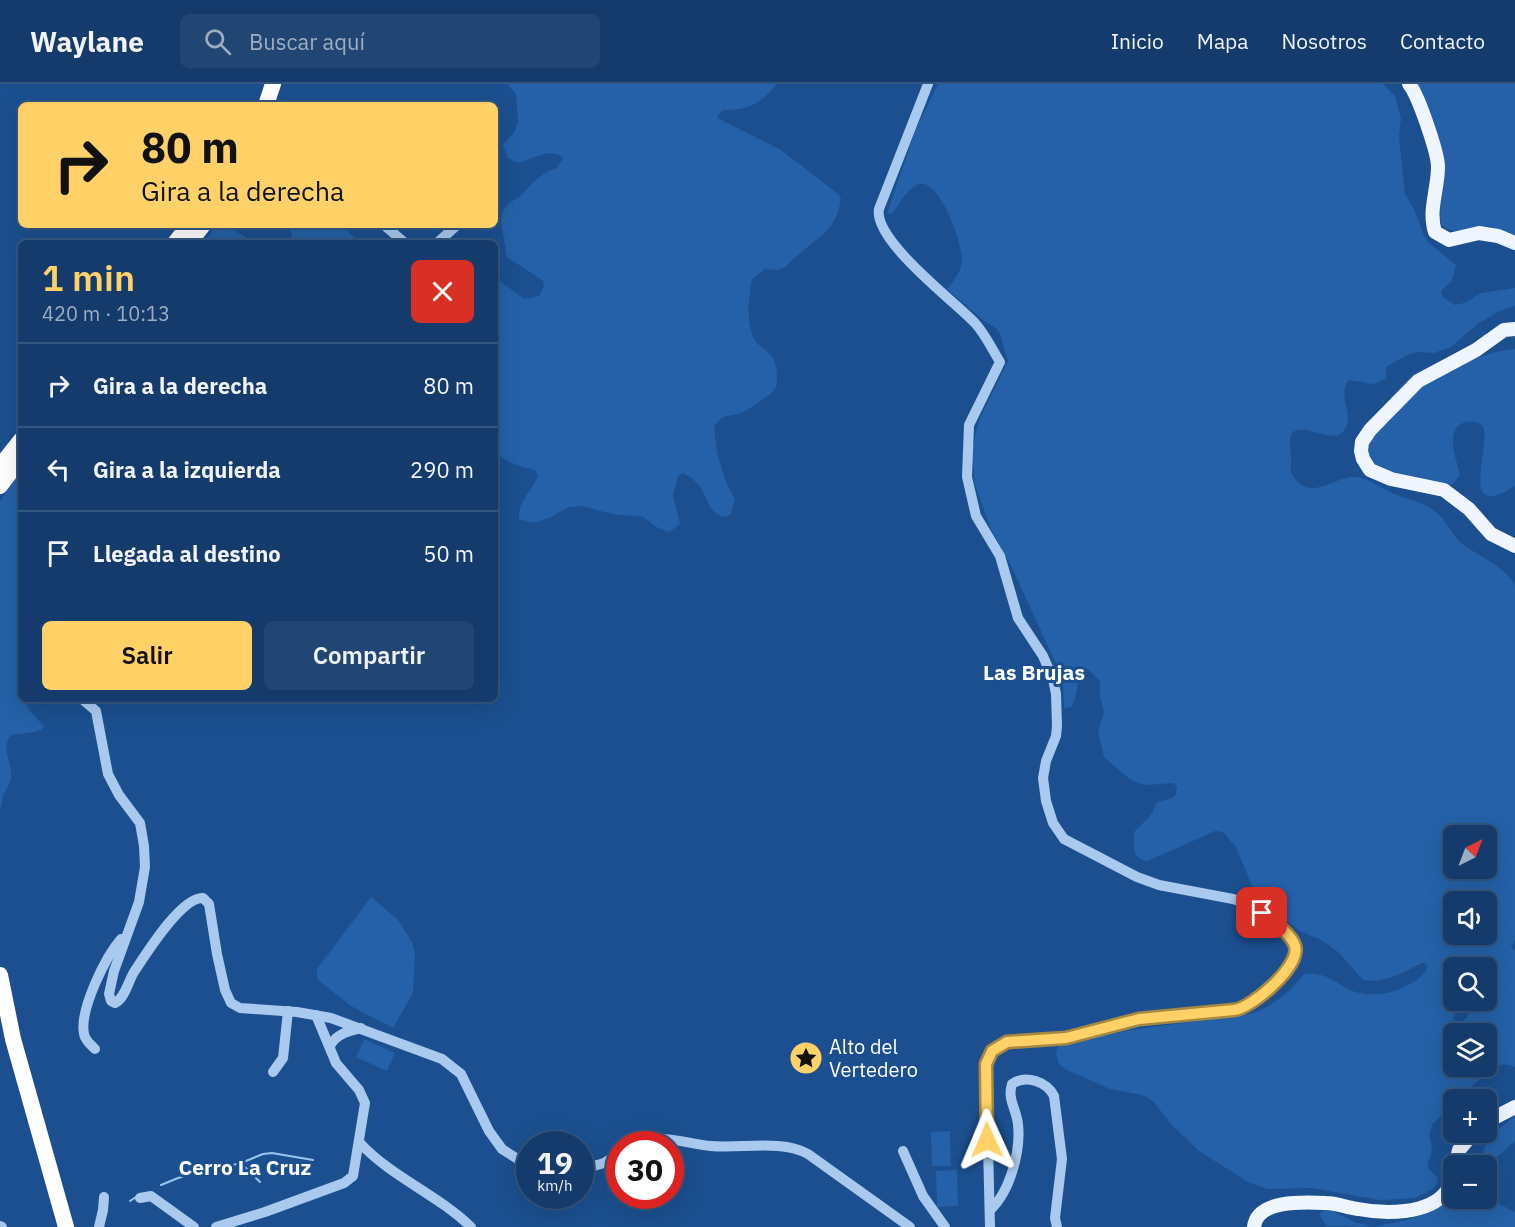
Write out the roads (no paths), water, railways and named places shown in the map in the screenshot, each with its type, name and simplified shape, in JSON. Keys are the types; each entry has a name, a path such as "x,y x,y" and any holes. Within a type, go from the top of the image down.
{"highway":[{"path":"267,102 273,84"},
{"path":"279,102 284,84"},
{"path":"177,240 187,228"},
{"path":"191,240 201,228"},
{"path":"0,467 18,444"},
{"path":"0,486 18,462"},
{"path":"0,975 13,1039 66,1227"},
{"path":"0,1031 55,1227"}],"main road":[{"path":"1408,84 1416,94 1438,164 1432,219 1435,232 1449,240 1479,233 1497,236 1515,243"},
{"path":"1515,328 1504,330 1476,350 1418,381 1370,430 1362,442 1361,451 1370,470 1391,479 1444,490 1469,509 1491,534 1515,546"},
{"path":"1497,1116 1515,1107"},
{"path":"1254,1227 1257,1217 1263,1210 1274,1205 1328,1203 1389,1212 1418,1208 1434,1202 1443,1194"}],"street":[{"path":"928,84 879,209 879,221 888,237 927,280 978,327 1000,362 969,425 968,477 976,516 1000,556 1018,618 1043,656 1053,679 1056,694 1056,736 1046,761 1043,778 1046,801 1053,823 1064,839 1137,877 1170,888 1233,899 1256,908 1292,941 1295,956 1289,968 1251,1004 1241,1009 1139,1019 1066,1038 1016,1041 996,1048 989,1054 986,1064 990,1227"},
{"path":"388,228 402,240"},
{"path":"440,240 454,228"},
{"path":"86,702 96,711 108,774 112,783 140,823 146,867 137,911 126,934 111,980 109,994 112,1003 117,1003 121,999 134,972 173,919 185,906 197,898 203,898 209,904 219,963 225,990 231,1003 240,1008 316,1015 361,1028 436,1056 461,1074 489,1131 507,1154 516,1159"},
{"path":"94,1049 84,1035 87,1005 112,952 126,934"},
{"path":"273,1072 283,1058 288,1011"},
{"path":"216,1227 344,1183 355,1172 365,1103 336,1063 316,1015"},
{"path":"330,1046 336,1038 361,1028"},
{"path":"990,1210 1003,1192 1014,1163 1018,1144 1018,1124 1009,1093 1014,1082 1024,1079 1044,1084 1054,1096 1062,1159 1053,1225"},
{"path":"359,1142 376,1159 438,1200 471,1227"},
{"path":"684,1142 709,1146 764,1146 797,1149 808,1154 910,1227"},
{"path":"903,1150 923,1196 945,1227"},
{"path":"140,1198 151,1196 194,1227"},
{"path":"99,1227 104,1197"}],"waterway":[{"path":"161,1185 178,1178 241,1163 263,1154 272,1153 313,1160"},
{"path":"241,1163 260,1182"},
{"path":"130,1201 136,1197"}],"place":[{"name":"Alto del Vertedero","path":"806,1058"}],"district":[{"name":"Las Brujas","path":"1034,673"},
{"name":"Cerro La Cruz","path":"245,1168"}]}
